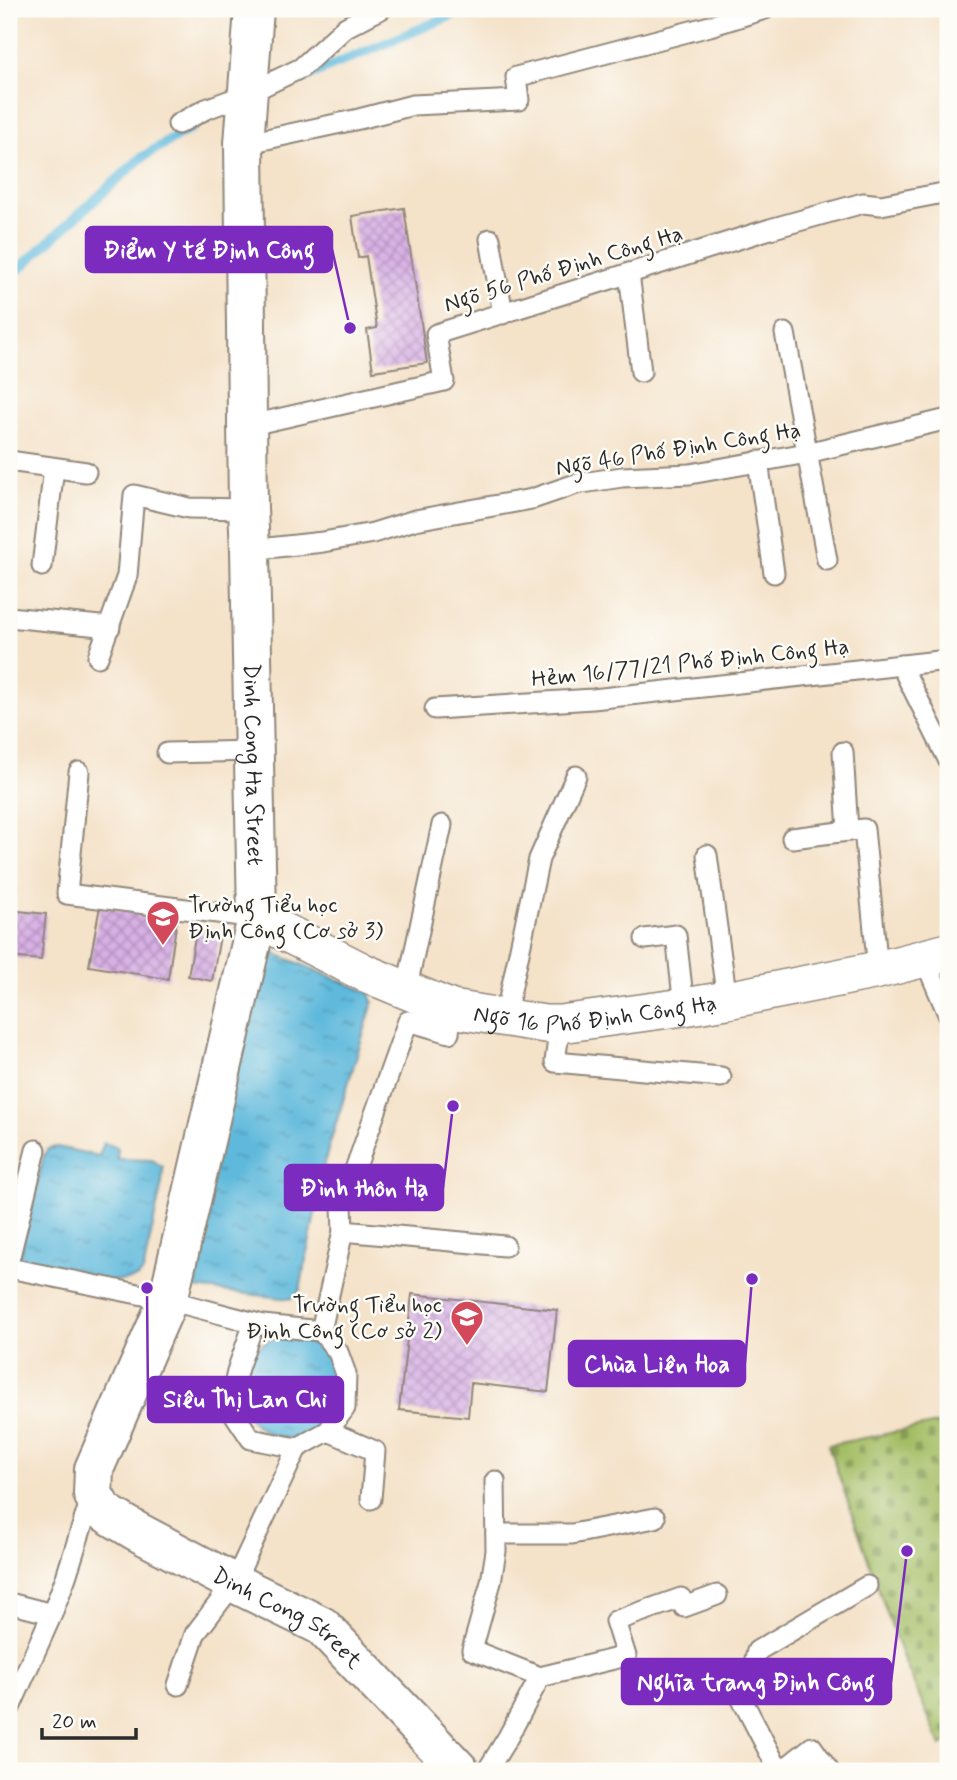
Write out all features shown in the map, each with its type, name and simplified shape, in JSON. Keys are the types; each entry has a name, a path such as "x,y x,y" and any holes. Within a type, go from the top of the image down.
{"street":[{"name":"Dinh Cong Ha Street","path":"93,1494 94,1469 168,1300 257,918 248,509 245,112 254,9"},
{"name":"Ngõ 16 Phố Định Công Hạ","path":"257,918 365,973 452,1010 545,1024 727,1000 877,970 936,955"},
{"name":"Dinh Cong Street","path":"93,1494 103,1511 136,1531 322,1626 460,1771"}],"lane":[{"path":"245,112 301,68 346,27 381,9"},
{"path":"178,124 206,109 359,120 413,106 519,100 516,76 710,26 765,9"},
{"name":"Ngõ 56 Phố Định Công Hạ","path":"247,426 444,381 436,334 770,229 863,203 881,205 948,192"},
{"path":"490,239 503,314"},
{"path":"629,273 641,372"},
{"path":"785,333 827,560"},
{"name":"Ngõ 46 Phố Định Công Hạ","path":"250,550 373,533 415,520 532,499 576,484 622,477 690,474 807,453 948,419"},
{"path":"9,461 86,472"},
{"path":"758,461 774,573"},
{"path":"42,566 54,468"},
{"path":"98,657 127,576 134,495 189,508 248,509"},
{"path":"9,617 110,626"},
{"name":"Hẻm 16/77/21 Phố Định Công Hạ","path":"435,709 593,699 948,660"},
{"path":"901,666 948,759"},
{"path":"167,754 254,751"},
{"path":"843,752 848,831"},
{"path":"79,772 67,894 257,918"},
{"path":"505,1018 539,859 576,776"},
{"path":"406,991 442,825"},
{"path":"792,838 864,829 877,970"},
{"path":"707,855 727,1000"},
{"path":"645,939 676,935 684,1007"},
{"path":"936,955 948,1014"},
{"path":"321,1331 343,1231 342,1206 408,1021 449,1033 452,1010"},
{"path":"560,1024 555,1062 721,1077"},
{"path":"36,1150 9,1267 168,1300 263,1325 321,1331 338,1352 346,1374 345,1408 328,1431 298,1448 234,1583 195,1634 178,1685"},
{"path":"343,1231 505,1246"},
{"path":"254,1323 238,1368 229,1406 251,1439 298,1448"},
{"path":"328,1431 375,1451 371,1499"},
{"path":"495,1481 496,1551 491,1582 472,1650 540,1677 626,1656 615,1620 681,1598 684,1607 717,1595"},
{"path":"9,1710 52,1614 93,1494"},
{"path":"496,1534 572,1534 655,1518"},
{"path":"829,1771 812,1747 780,1771 737,1690 751,1676 757,1651 867,1586"},
{"path":"9,1603 52,1614"},
{"path":"487,1771 540,1677"}],"green space":[{"path":"948,1422 948,1741 941,1746 902,1656 828,1445"}],"water":[{"path":"276,954 370,993 373,1002 327,1153 300,1290 291,1299 195,1288 189,1280 231,1069 268,957"},
{"path":"104,1143 118,1148 117,1159 152,1160 163,1167 143,1272 133,1279 102,1283 19,1260 44,1155 48,1149 57,1147 99,1156"},
{"path":"290,1336 310,1339 333,1358 338,1367 341,1387 338,1407 319,1430 310,1435 290,1438 270,1435 247,1416 242,1407 239,1387 242,1367 261,1344 270,1339"}],"building":[{"path":"404,208 427,363 373,371 367,330 377,328 366,256 358,258 352,216"},
{"path":"100,906 177,919 168,979 89,966"},
{"path":"9,910 46,914 41,960 9,957"},
{"path":"196,932 220,936 212,981 188,976"},
{"path":"412,1294 557,1310 548,1392 471,1383 468,1417 399,1410"}],"waterway":[{"path":"291,83 467,9"},
{"path":"9,278 141,158 194,126"}],"place":[{"name":"Điểm Y tế Định Công","path":"350,328"},
{"name":"Trường Tiểu học Định Công (Cơ sở 3)","path":"163,947"},
{"name":"Đình thôn Hạ","path":"453,1106"},
{"name":"Chùa Liên Hoa","path":"752,1279"},
{"name":"Siêu Thị Lan Chi","path":"147,1288"},
{"name":"Trường Tiểu học Định Công (Cơ sở 2)","path":"467,1347"},
{"name":"Nghĩa trang Định Công","path":"907,1551"}]}
